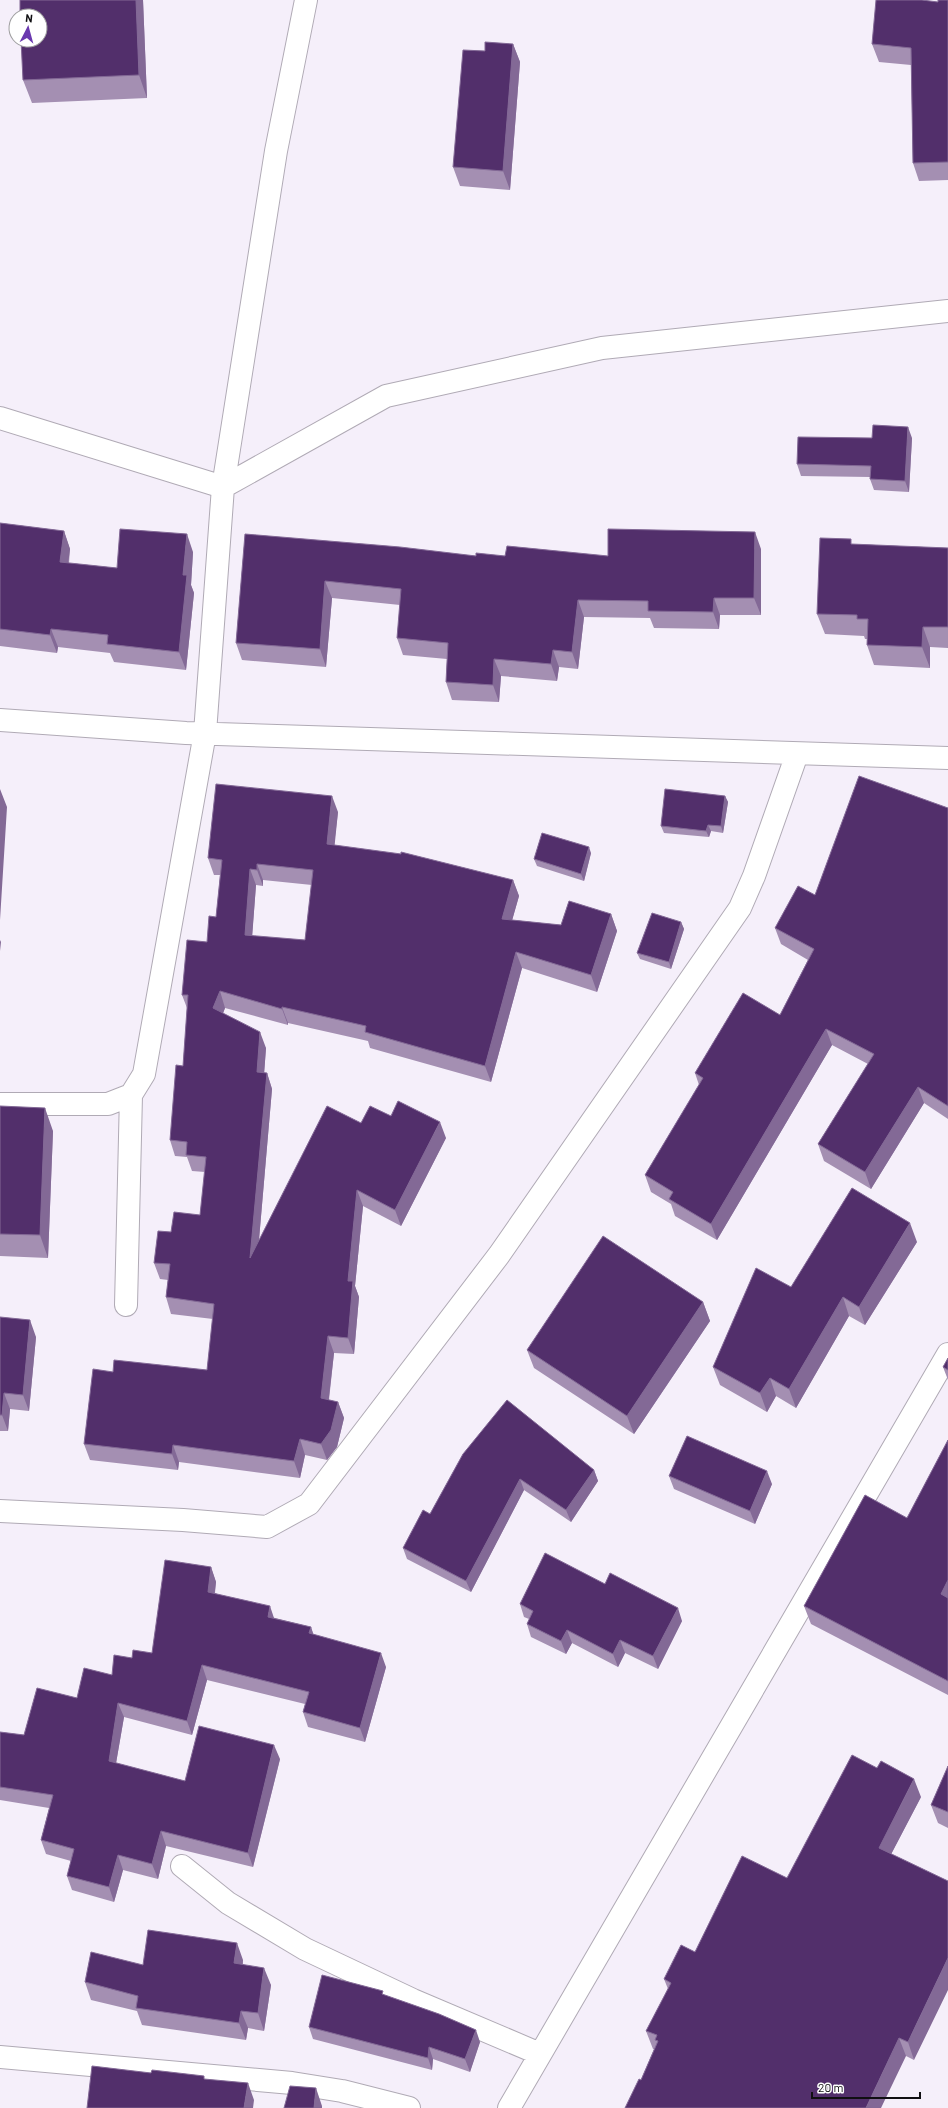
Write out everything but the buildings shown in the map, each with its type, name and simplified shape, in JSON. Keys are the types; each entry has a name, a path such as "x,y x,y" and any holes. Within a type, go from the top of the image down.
{"street":[{"path":"126,1305 131,1096 144,1074 205,734 223,487 276,151 306,0"},
{"path":"0,418 223,487 386,396 602,348 948,311"},
{"path":"0,720 205,734 948,758"},
{"path":"0,1510 183,1520 267,1528 309,1504 499,1255 740,908 754,876 797,754"},
{"path":"0,1104 108,1104 131,1096"},
{"path":"509,2108 948,1354"},
{"path":"182,1866 228,1903 305,1949 413,2000 540,2054"},
{"path":"0,2057 292,2083 342,2091 409,2108"}]}
